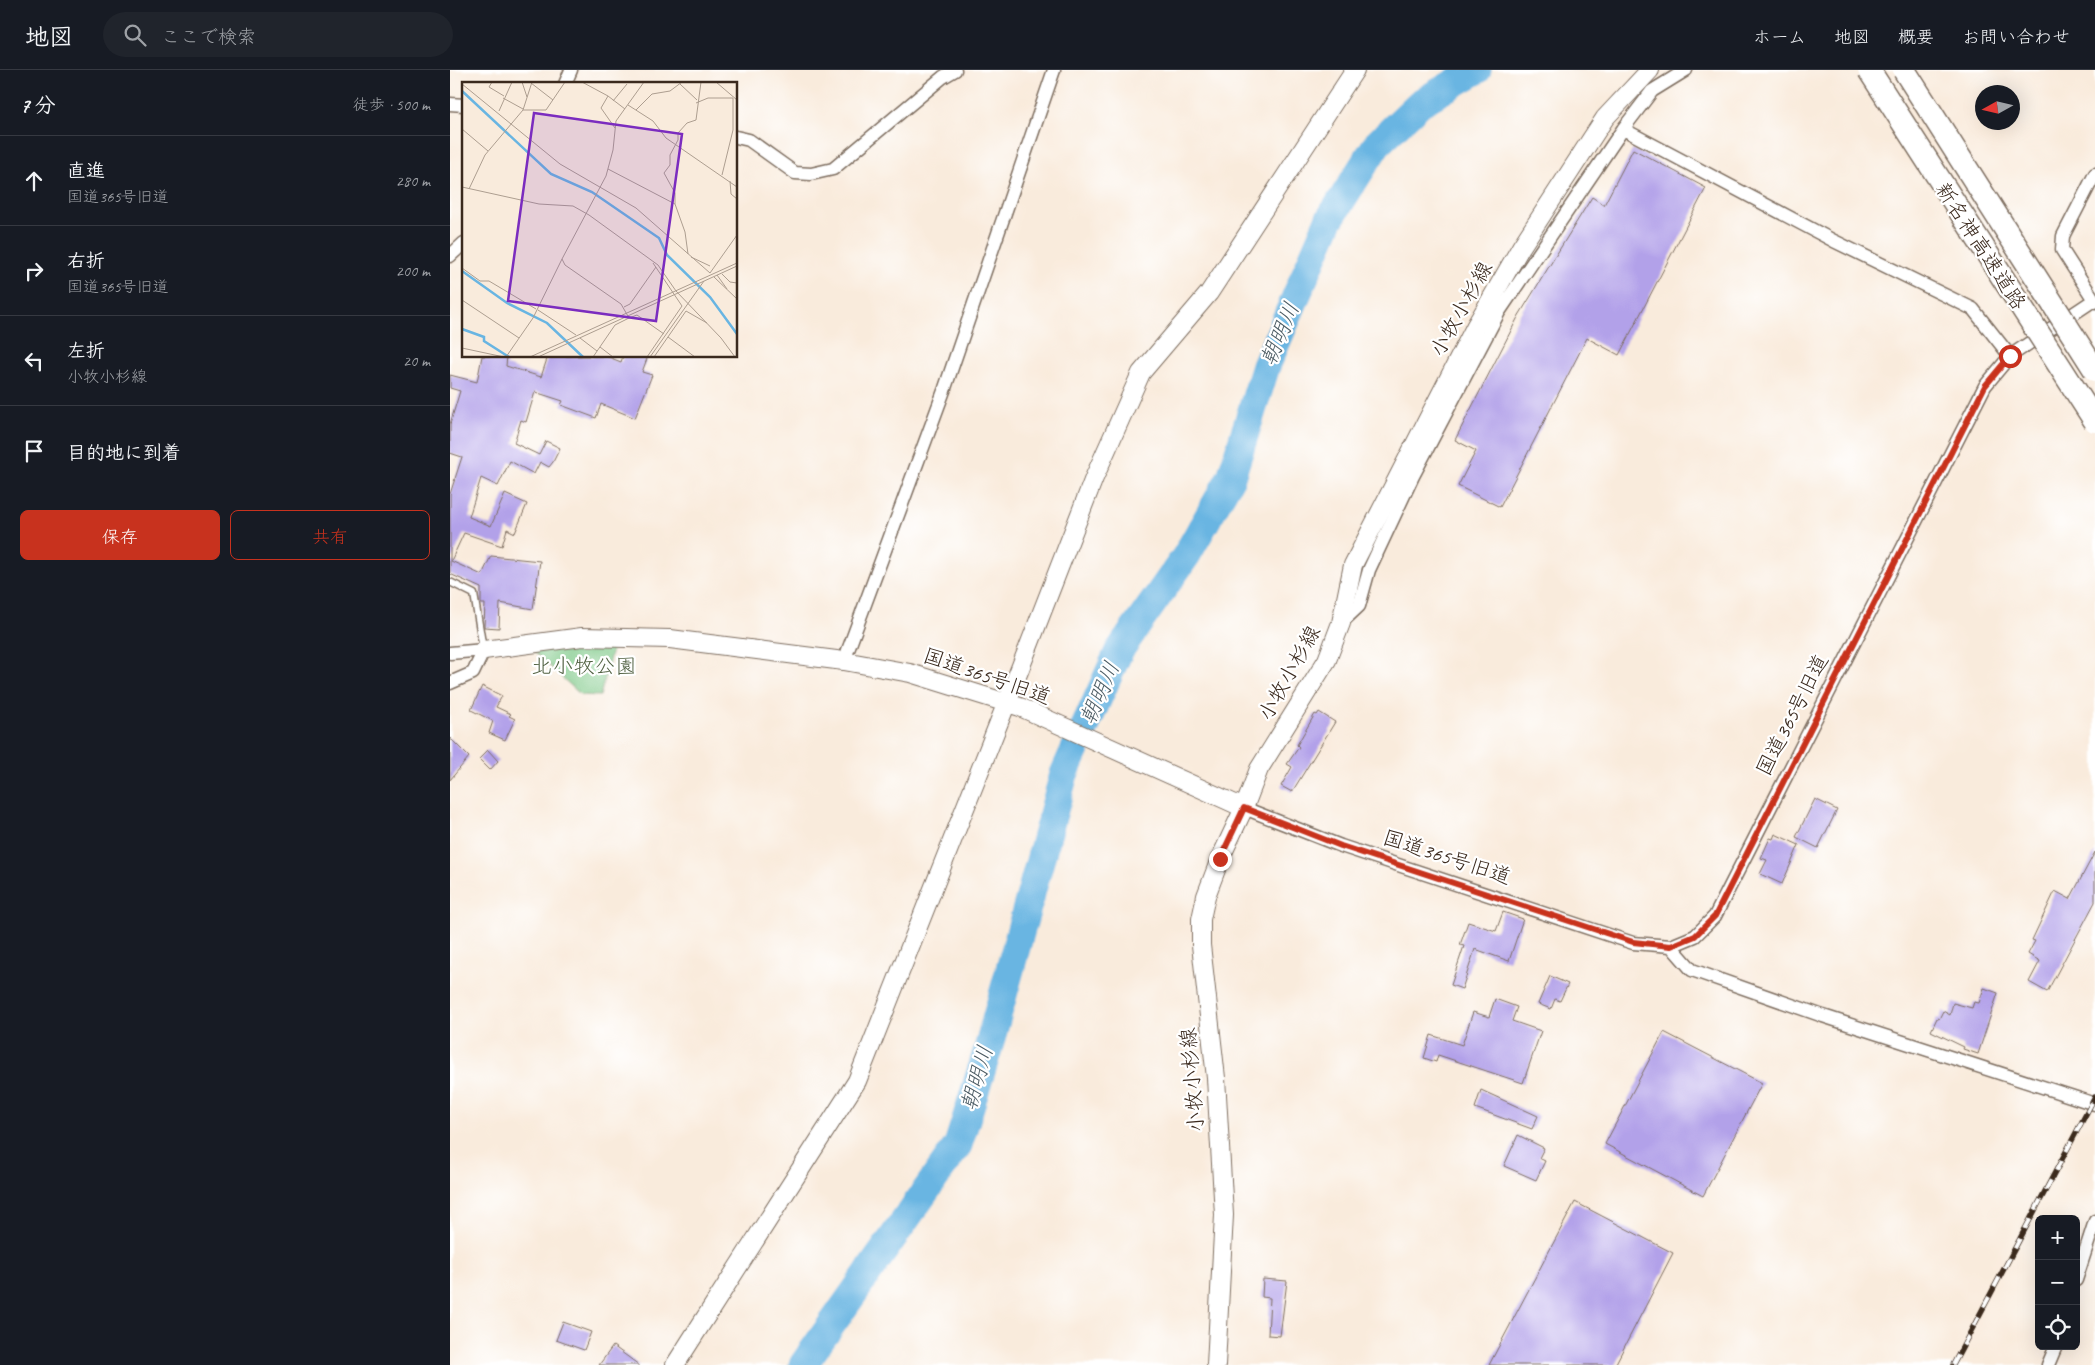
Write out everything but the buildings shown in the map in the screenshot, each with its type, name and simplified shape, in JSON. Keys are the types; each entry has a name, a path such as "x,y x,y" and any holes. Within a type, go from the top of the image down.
{"highway":[{"name":"新名神高速道路","path":"1869,70 2095,421"},
{"name":"新名神高速道路","path":"1904,70 2095,370"}],"street":[{"path":"566,82 571,70"},
{"path":"738,137 749,140 795,173 811,174 833,168 943,77 955,70"},
{"path":"844,661 945,388 1054,70"},
{"path":"675,1365 856,1081 1014,704 1094,478 1141,373 1209,293 1355,70"},
{"name":"小牧小杉線","path":"1216,1365 1224,1215 1216,1078 1202,945 1201,920 1206,896 1239,805 1259,769 1327,660 1341,623 1353,565 1475,327 1521,247 1605,118 1650,70"},
{"path":"1341,623 1359,606 1369,570 1413,476 1499,312 1623,129 1652,91 1686,70"},
{"path":"1623,129 1834,241 1973,309 2010,356"},
{"path":"2094,301 2062,250 2063,236 2095,174"},
{"path":"450,256 462,245"},
{"name":"国道365号旧道","path":"450,653 582,636 670,639 844,661 910,673 1014,704 1239,805 1341,846 1633,942 1671,946 1695,936 1715,916 1985,386 2010,356 2094,301"},
{"path":"450,683 473,673 484,650"},
{"path":"1671,946 1692,970 1823,1016 2095,1104"},
{"path":"2080,1268 2095,1221"},
{"path":"2048,1365 2054,1350"}],"lane":[{"path":"450,582 474,594 484,650"}],"green space":[{"name":"北小牧公園","path":"581,643 613,646 600,696 581,695 531,649"}],"waterway":[{"name":"朝明川","path":"803,1365 958,1145 988,1049 1064,774 1119,651 1186,556 1231,477 1266,366 1329,220 1377,144 1420,103 1477,70"}],"railway":[{"path":"1953,1365 2095,1097"}],"route":[{"path":"1220,859 1244,808 1341,846 1633,942 1671,946 1695,936 1715,916 1985,386 2010,356"}]}
